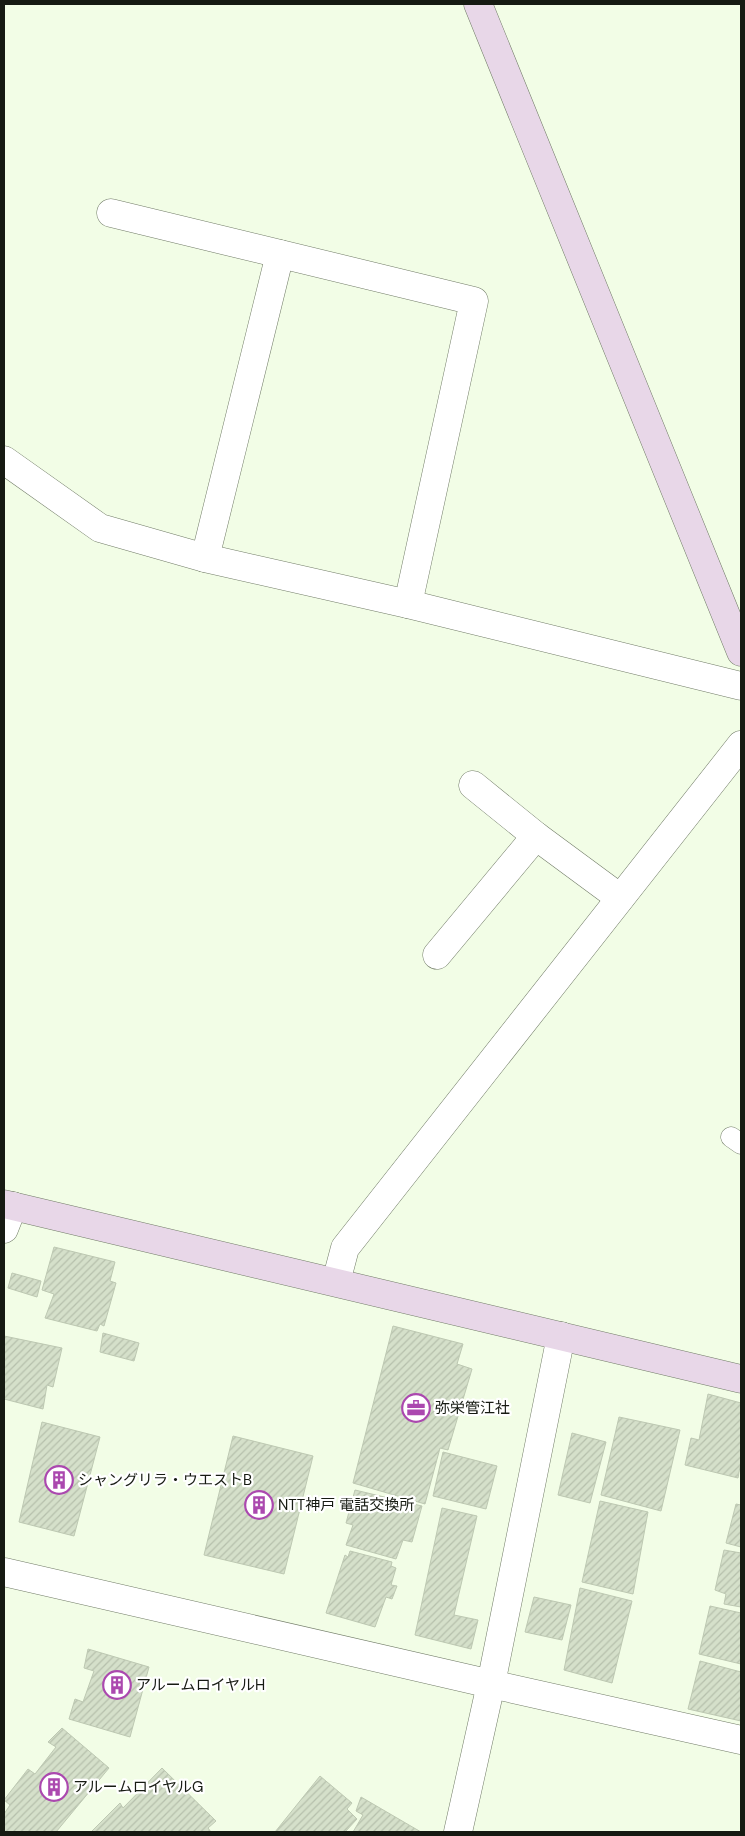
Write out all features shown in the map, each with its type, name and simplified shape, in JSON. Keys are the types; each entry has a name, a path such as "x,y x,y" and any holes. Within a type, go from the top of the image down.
{"street":[{"path":"478,4 741,652"},
{"path":"111,213 474,301 408,604"},
{"path":"205,558 280,254"},
{"path":"4,460 100,528 205,558 408,604 741,686"},
{"path":"336,1282 345,1248 741,745"},
{"path":"473,785 536,836 620,898"},
{"path":"438,955 536,836"},
{"path":"7,1213 336,1282 741,1379"},
{"path":"458,1832 491,1684 561,1336"},
{"path":"4,1572 741,1740"}],"building":[{"path":"54,1247 115,1262 110,1281 116,1283 104,1326 100,1324 97,1331 45,1318 54,1294 42,1290"},
{"path":"12,1273 41,1281 37,1297 8,1288"},
{"name":"弥栄管江社","path":"393,1326 463,1344 457,1364 472,1369 448,1450 440,1448 425,1504 353,1483"},
{"path":"103,1333 139,1343 134,1361 100,1352"},
{"path":"4,1336 62,1348 53,1387 47,1385 43,1409 4,1399"},
{"path":"708,1394 741,1403 741,1461 738,1478 685,1465 691,1438 699,1440"},
{"path":"619,1417 680,1430 661,1511 601,1495"},
{"name":"シャングリラ・ウエストB","path":"42,1422 100,1437 74,1536 19,1522"},
{"path":"572,1433 606,1442 590,1503 558,1495"},
{"name":"NTT神戸 電話交換所","path":"233,1436 313,1456 284,1574 204,1555"},
{"path":"443,1452 497,1466 486,1509 433,1496"},
{"path":"355,1490 422,1506 412,1542 403,1540 396,1559 346,1545 353,1525 346,1523"},
{"path":"600,1501 648,1512 633,1594 582,1582"},
{"path":"736,1504 741,1505 741,1547 726,1543"},
{"path":"442,1508 477,1516 454,1615 478,1620 471,1649 415,1635"},
{"path":"724,1550 741,1553 741,1607 724,1604 726,1594 715,1590"},
{"path":"350,1551 392,1562 391,1566 396,1568 391,1585 397,1586 392,1599 386,1597 375,1627 326,1613 345,1555 348,1557"},
{"path":"580,1588 632,1601 612,1683 564,1670"},
{"path":"534,1597 571,1605 562,1640 525,1632"},
{"path":"710,1606 741,1613 741,1664 699,1654"},
{"name":"アルームロイヤルH","path":"88,1649 149,1667 130,1737 69,1719 75,1699 83,1702 94,1671 84,1668"},
{"path":"700,1661 741,1672 741,1721 688,1709"},
{"name":"アルームロイヤルG","path":"62,1728 109,1768 56,1832 4,1832 4,1814 10,1805 4,1800 28,1769 35,1774 56,1747 48,1742"},
{"path":"162,1768 216,1821 208,1828 211,1832 92,1831 120,1803 123,1808"},
{"path":"320,1776 352,1803 347,1809 357,1819 345,1832 275,1832"},
{"path":"361,1797 421,1832 353,1832 363,1815 356,1811"}],"place":[{"name":"弥栄管江社","path":"416,1408"},
{"name":"シャングリラ・ウエストB","path":"59,1480"},
{"name":"NTT神戸 電話交換所","path":"259,1505"},
{"name":"アルームロイヤルH","path":"117,1685"},
{"name":"アルームロイヤルG","path":"54,1787"}]}
